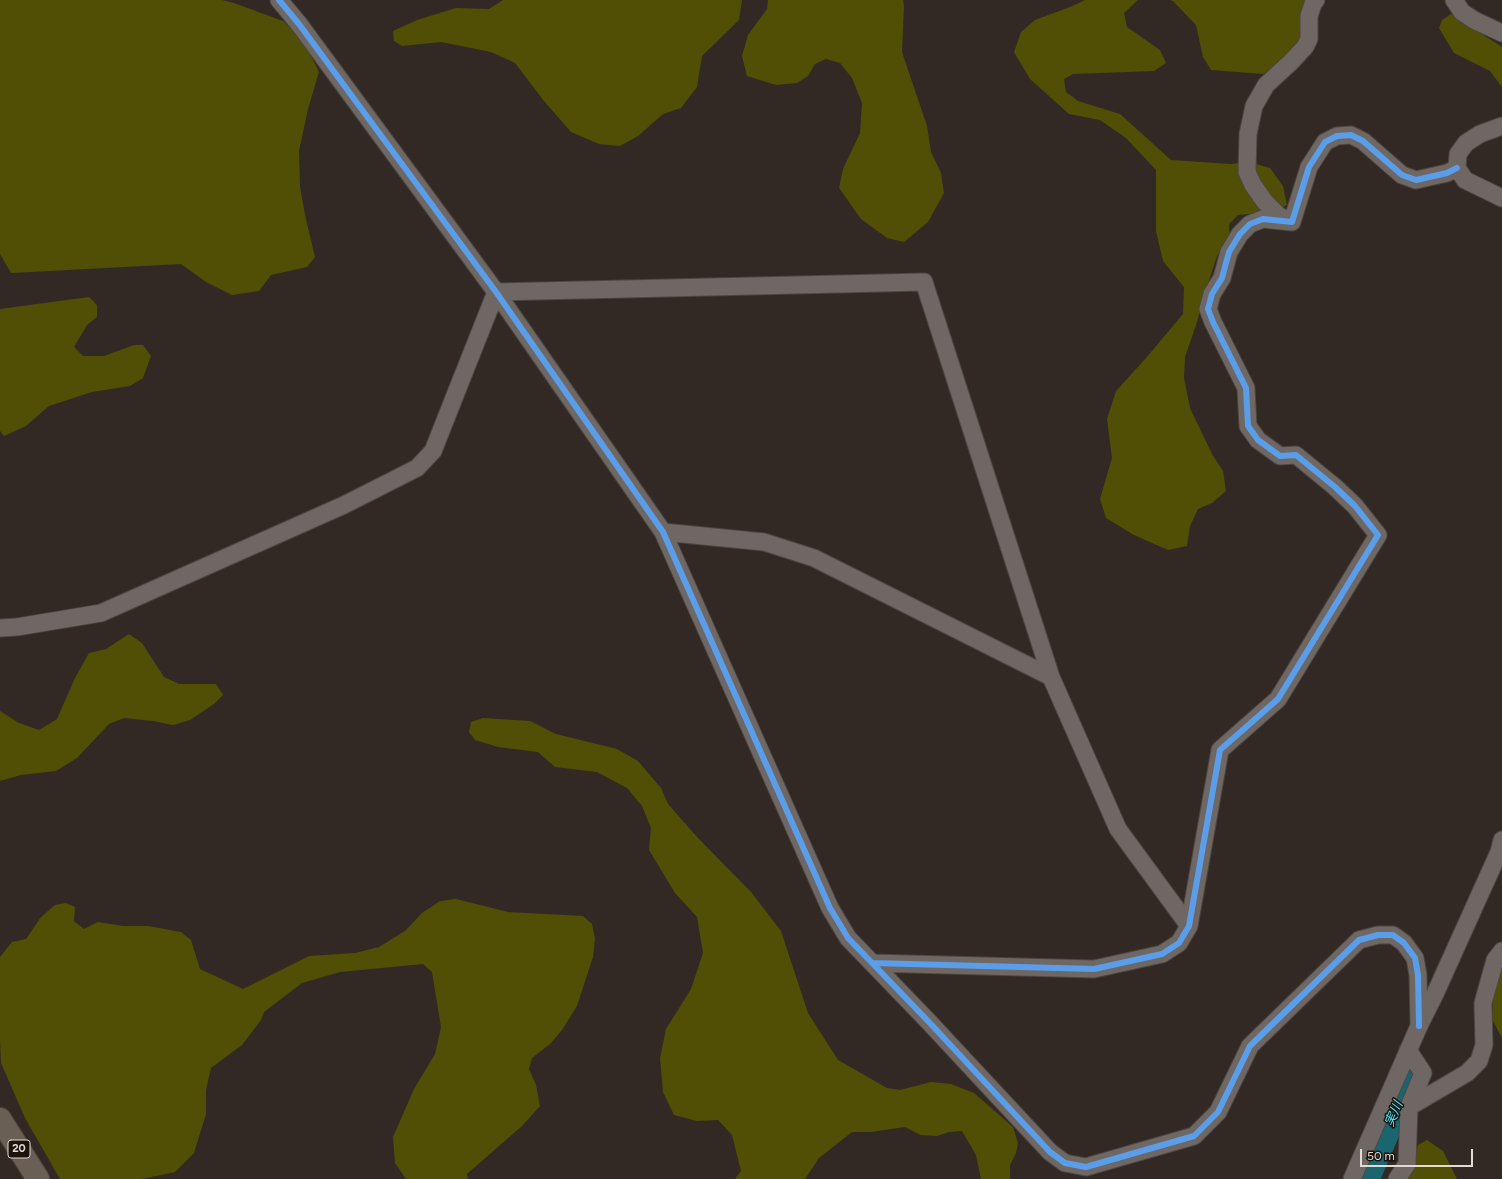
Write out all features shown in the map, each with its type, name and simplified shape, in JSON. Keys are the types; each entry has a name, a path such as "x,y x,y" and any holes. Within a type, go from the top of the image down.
{"main road":[{"name":"20","path":"0,1119 38,1179"}],"street":[{"path":"279,0 299,24 496,292 663,532 830,908 848,938 1050,1152 1065,1163 1086,1167 1194,1136 1218,1112 1250,1046 1359,940 1378,935 1393,935 1404,943 1415,958 1418,975 1419,1026"},
{"path":"1292,222 1278,216 1265,202 1250,178 1247,172 1248,134 1254,106 1266,85 1305,47 1309,39 1309,16 1316,0"},
{"path":"1454,0 1462,12 1474,20 1502,33"},
{"path":"1502,126 1480,134 1466,143 1458,154 1457,168 1464,180 1502,198"},
{"path":"1292,222 1309,167 1325,142 1337,136 1351,135 1363,142 1402,175 1416,180 1447,173 1457,168"},
{"path":"872,963 1094,969 1162,954 1179,943 1189,926 1220,750 1278,699 1378,535 1355,506 1335,487 1296,455 1280,456 1258,440 1248,426 1246,388 1208,309 1212,294 1222,278 1229,252 1240,234 1250,224 1264,219 1292,222"},
{"path":"496,292 924,282 1051,677 1118,828 1189,926"},
{"path":"0,628 17,627 101,613 344,505 417,468 433,451 496,292"},
{"path":"663,532 764,542 814,558 1051,677"},
{"path":"1352,1179 1408,1050 1445,973 1499,852 1502,840"},
{"path":"1409,1107 1467,1073 1479,1061 1484,1045 1483,1003 1495,960 1502,951"},
{"path":"1397,1179 1407,1164 1409,1107 1422,1073 1408,1050"}],"shaded area":[{"path":"0,0 222,0 283,21 302,38 319,72 308,109 299,151 300,186 315,257 307,267 271,275 259,291 232,295 206,282 181,264 11,273 0,254"},
{"path":"503,0 742,0 739,20 702,56 697,87 681,108 663,114 638,136 620,146 599,144 571,132 544,101 515,63 491,52 441,42 402,46 394,41 393,31 417,20 456,8 489,9"},
{"path":"768,0 903,0 902,52 927,126 931,152 941,173 944,193 928,222 904,242 887,238 861,219 839,188 843,169 860,133 862,103 852,78 840,63 826,59 815,64 808,76 797,83 776,85 747,76 742,56 748,35 767,9"},
{"path":"1085,0 1138,0 1124,13 1127,27 1160,50 1166,63 1154,71 1073,74 1064,79 1066,92 1078,101 1120,114 1171,160 1231,164 1249,162 1270,168 1283,186 1287,205 1273,212 1238,215 1229,224 1230,237 1217,256 1185,357 1184,378 1190,408 1212,454 1223,471 1226,491 1212,503 1198,509 1190,526 1187,546 1168,550 1134,535 1106,518 1100,499 1112,458 1107,419 1116,391 1183,314 1184,287 1163,261 1156,231 1156,170 1126,138 1100,120 1069,114 1030,79 1014,52 1021,32 1035,20"},
{"path":"1170,0 1320,0 1295,53 1263,74 1211,70 1203,57 1196,25 1173,1"},
{"path":"1451,14 1502,47 1502,87 1490,71 1454,53 1439,28 1442,20"},
{"path":"89,297 97,305 97,317 87,325 74,347 83,356 104,356 134,345 143,345 151,356 143,378 130,386 92,392 49,406 26,426 4,436 0,431 0,309"},
{"path":"129,634 142,643 164,677 179,684 216,684 223,695 214,704 190,720 173,725 124,718 109,724 77,758 56,771 21,775 0,781 0,711 19,723 39,730 57,719 75,678 89,653 106,649"},
{"path":"483,718 530,721 556,734 617,749 638,761 661,788 668,804 698,838 751,892 781,931 808,1013 838,1060 887,1088 900,1090 931,1082 951,1084 974,1093 1013,1127 1018,1143 1016,1153 1010,1165 1010,1179 981,1179 976,1155 962,1131 949,1132 937,1136 921,1135 905,1127 871,1132 852,1132 819,1158 805,1179 735,1179 741,1171 732,1135 718,1120 697,1121 674,1115 663,1092 660,1058 666,1029 691,989 703,953 697,917 675,893 649,850 651,828 642,806 627,788 597,772 555,767 538,752 498,747 475,740 469,732 471,722"},
{"path":"456,899 508,912 583,916 592,924 595,938 593,957 577,1006 562,1030 550,1044 532,1058 529,1069 536,1085 540,1106 522,1126 467,1174 468,1179 406,1179 395,1163 393,1137 414,1089 435,1054 441,1027 432,972 423,964 340,972 302,983 264,1012 261,1020 242,1045 211,1068 206,1090 206,1114 194,1153 175,1172 142,1179 60,1179 25,1118 1,1063 0,1039 0,957 12,942 26,939 41,917 55,905 66,903 75,907 74,921 84,929 98,922 123,926 148,926 181,932 191,940 200,969 243,989 309,956 355,953 379,947 405,931 422,913 440,901"},
{"path":"1502,971 1502,1038 1492,1019 1494,987"},
{"path":"1427,1140 1443,1151 1457,1179 1403,1179 1415,1156 1418,1145"}],"waterway":[{"name":"実川","path":"1366,1179 1412,1072"}],"cycle path":[{"path":"279,0 299,24 496,292 663,532 830,908 848,938 928,1021 1050,1152 1065,1163 1086,1167 1194,1136 1218,1112 1250,1046 1359,940 1378,935 1393,935 1404,943 1415,958 1418,975 1419,1026"},
{"path":"873,963 1094,969 1162,954 1179,943 1189,926 1220,750 1278,699 1378,535 1355,506 1335,487 1296,455 1280,456 1258,440 1248,426 1246,388 1208,309 1212,294 1222,278 1229,252 1240,234 1250,224 1263,219 1292,222 1309,167 1325,142 1337,136 1351,135 1363,141 1402,175 1416,180 1447,173 1457,168"}]}
